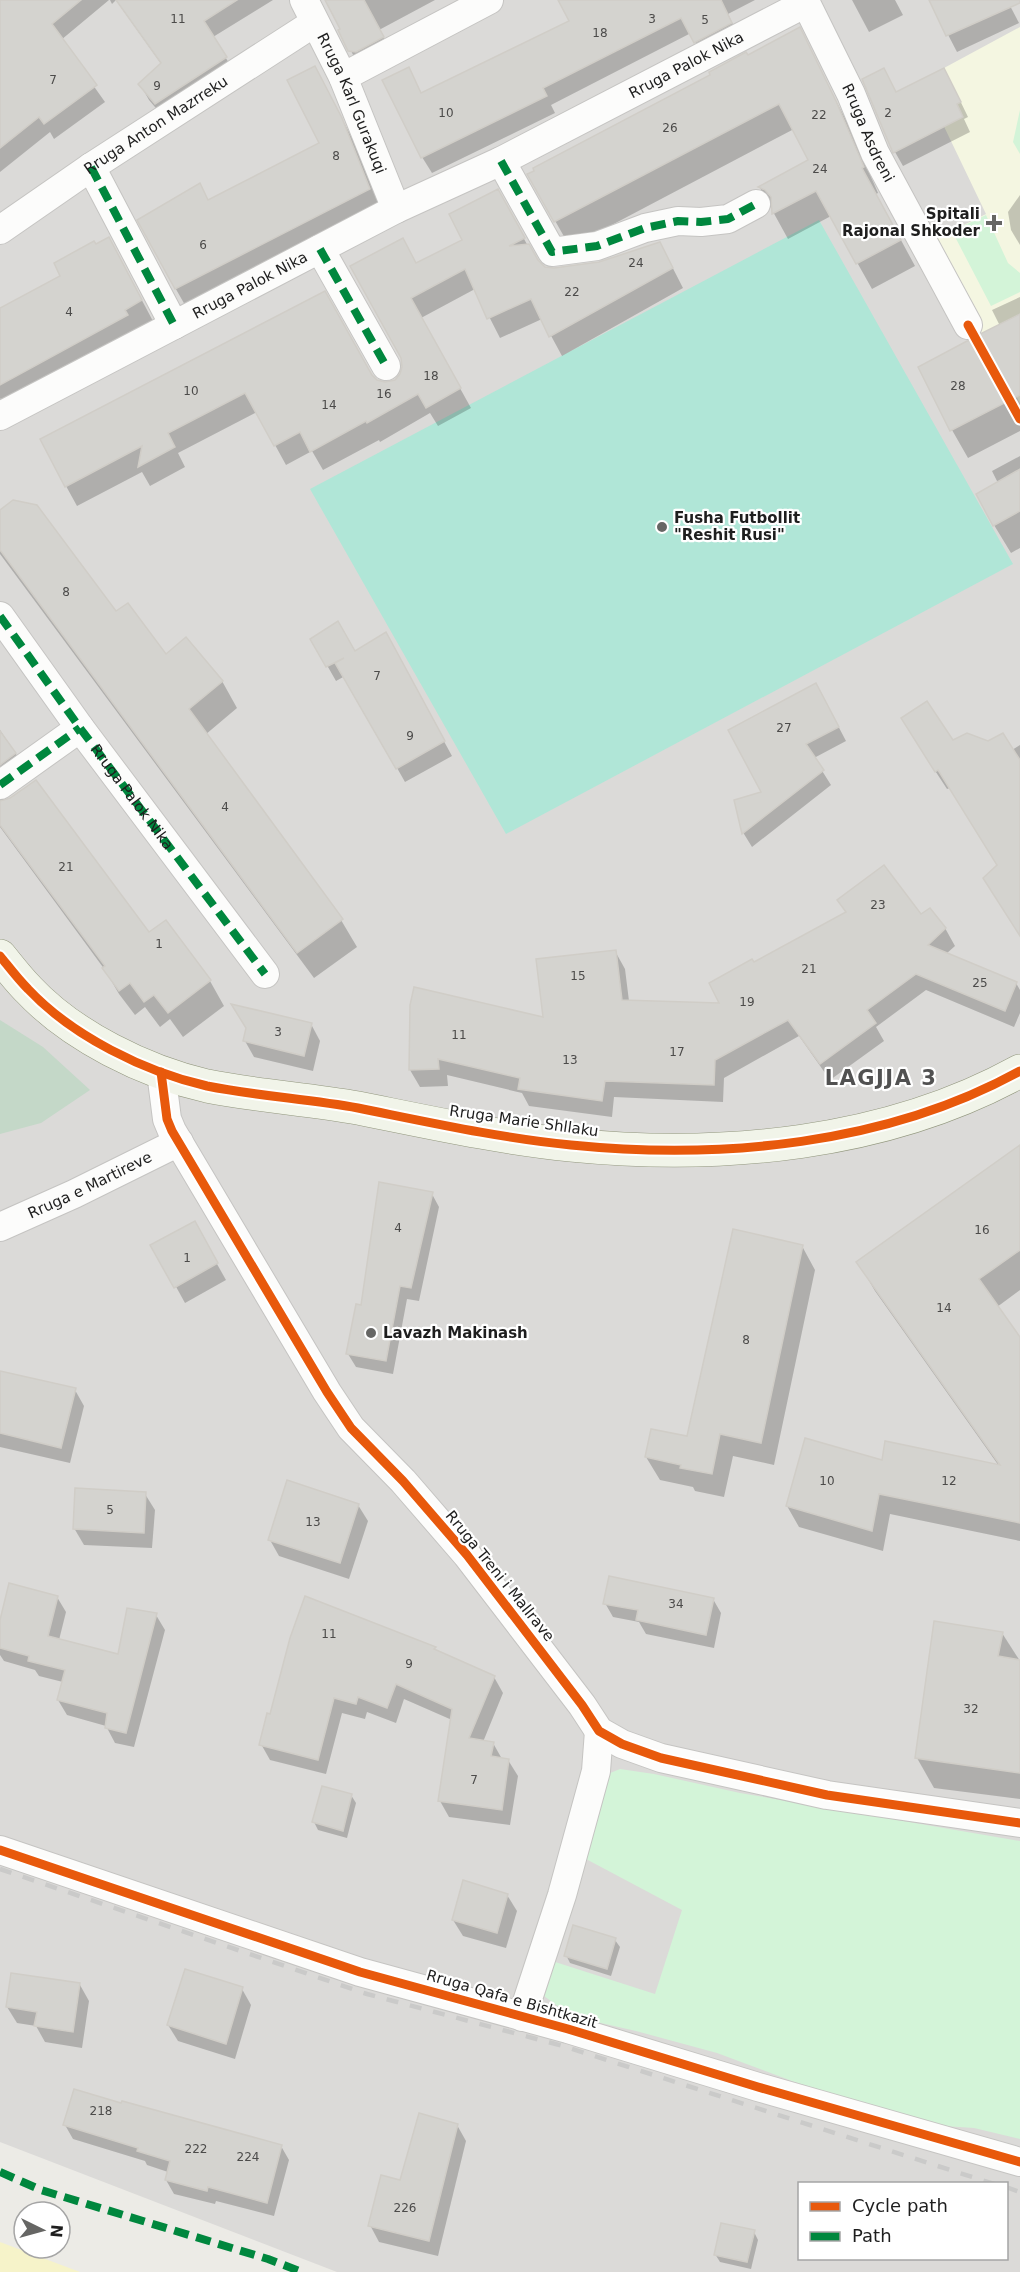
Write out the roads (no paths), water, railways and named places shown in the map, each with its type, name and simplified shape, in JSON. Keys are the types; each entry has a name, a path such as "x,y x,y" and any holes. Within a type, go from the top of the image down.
{"main road":[{"name":"Rruga Marie Shllaku","path":"0,956 29,991 71,1025 119,1056 161,1072 206,1085 352,1108 481,1132 572,1145 670,1150 763,1146 854,1131 929,1112 990,1088 1020,1071"}],"street":[{"path":"343,77 489,0"},
{"name":"Rruga Palok Nika","path":"0,416 396,209 501,160 807,2"},
{"name":"Rruga Asdreni","path":"807,2 875,153 968,325"},
{"name":"Rruga Karl Gurakuqi","path":"309,11 343,77 396,209"},
{"name":"Rruga Anton Mazrreku","path":"0,230 309,11"},
{"path":"501,160 552,252 597,246 645,228 678,221 701,222 728,219 756,204"},
{"path":"91,167 174,325"},
{"path":"320,249 386,366"},
{"name":"Rruga Palok Nika","path":"0,616 80,728 265,974"},
{"path":"0,785 80,728"},
{"name":"Rruga Treni i Mallrave","path":"161,1072 168,1119 179,1142 327,1392 351,1428 403,1481 467,1555 582,1705 599,1731 622,1744 661,1758 816,1792 1020,1823"},
{"name":"Rruga e Martireve","path":"0,1227 74,1194 179,1142"},
{"name":"Rruga Qafa e Bishtkazit","path":"522,2017 562,1895 593,1783 599,1731"},
{"name":"Rruga Qafa e Bishtkazit","path":"0,1850 360,1972 1020,2162"}],"railway":[{"path":"0,1869 367,1994 563,2046 988,2182"},
{"path":"1008,2188 1020,2192"}],"place":[{"name":"Spitali Rajonal Shkoder","path":"994,223"},
{"name":"Fusha Futbollit \"Reshit Rusi\"","path":"662,527"},
{"name":"Lavazh Makinash","path":"371,1333"}],"district":[{"name":"LAGJJA 3","path":"881,1078"}]}
